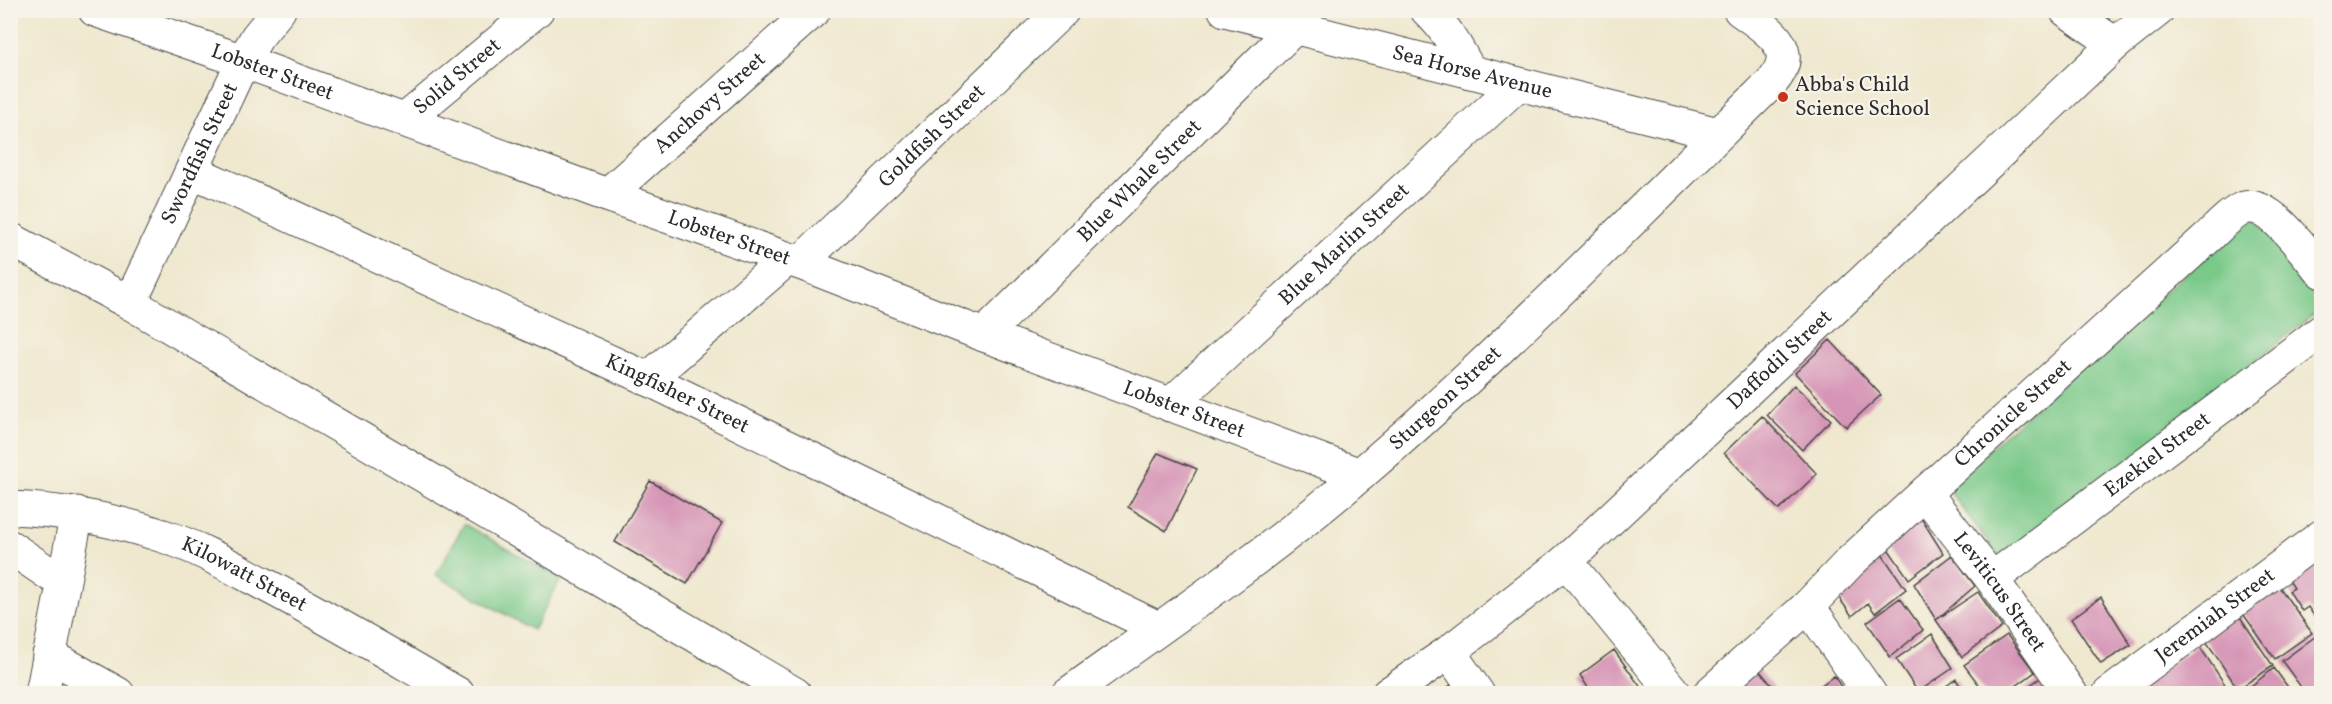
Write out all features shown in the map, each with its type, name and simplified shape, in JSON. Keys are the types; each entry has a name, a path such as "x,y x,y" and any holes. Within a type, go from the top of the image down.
{"street":[{"name":"Lobster Street","path":"95,10 243,61 794,261 984,335 1360,475"},
{"name":"Swordfish Street","path":"130,303 243,61 257,37 279,10"},
{"name":"Solid Street","path":"405,120 537,10"},
{"name":"Anchovy Street","path":"607,195 814,10"},
{"name":"Goldfish Street","path":"648,379 794,261 1063,10"},
{"name":"Sea Horse Avenue","path":"1226,10 1718,134"},
{"path":"1426,10 1440,22 1470,72"},
{"name":"Sturgeon Street","path":"1068,693 1229,578 1360,475 1474,372 1781,72 1783,58 1781,46 1772,33 1740,10"},
{"path":"2066,10 2115,44"},
{"name":"Daffodil Street","path":"1388,693 1449,652 1566,561 2115,44 2158,10"},
{"name":"Blue Whale Street","path":"984,335 1294,28"},
{"name":"Blue Marlin Street","path":"1170,405 1518,84"},
{"name":"Kingfisher Street","path":"192,171 648,379 1158,628"},
{"name":"Chronicle Street","path":"1709,693 1808,606 1850,562 1925,493 2242,208 2254,207 2267,212 2283,226 2322,272"},
{"path":"10,239 130,303 795,693"},
{"name":"Ezekiel Street","path":"1992,579 2322,331"},
{"name":"Leviticus Street","path":"1925,493 1992,579 2071,693"},
{"name":"Kilowatt Street","path":"10,508 76,513 117,522 168,538 212,556 301,603 458,693"},
{"path":"42,693 76,513"},
{"name":"Jeremiah Street","path":"2109,693 2322,537"},
{"path":"10,547 63,583"},
{"path":"1566,561 1674,693"},
{"path":"1808,606 1870,693"},
{"path":"1449,652 1478,693"},
{"path":"50,655 117,693"}],"green space":[{"path":"2252,214 2321,295 2321,309 2002,560 1946,487"},
{"path":"464,524 561,579 533,630 436,575"}],"building":[{"path":"1830,340 1881,395 1846,427 1795,373"},
{"path":"1794,385 1831,420 1802,450 1767,415"},
{"path":"1762,416 1817,474 1779,510 1724,453"},
{"path":"1158,453 1197,469 1166,531 1128,507"},
{"path":"650,481 722,523 687,584 615,542"},
{"path":"1921,518 1943,553 1909,579 1884,543"},
{"path":"1879,550 1906,589 1875,613 1868,603 1852,616 1834,591"},
{"path":"1952,555 1975,586 1936,620 1914,584"},
{"path":"2320,555 2322,621 2319,623 2308,607 2302,611 2289,591 2294,588 2288,579"},
{"path":"2278,585 2312,633 2275,659 2241,611"},
{"path":"1978,592 2002,627 1962,657 1936,620"},
{"path":"2101,597 2131,645 2101,664 2071,619"},
{"path":"1900,598 1923,630 1890,657 1867,622"},
{"path":"2238,614 2273,666 2238,689 2204,638"},
{"path":"1932,634 1953,668 1918,692 1896,659"},
{"path":"2007,635 2035,672 2005,694 1986,694 1964,665"},
{"path":"2316,636 2322,643 2322,694 2306,694 2282,661"},
{"path":"2198,644 2226,686 2217,694 2131,694"},
{"path":"1614,650 1642,689 1636,694 1592,694 1580,675"},
{"path":"1755,665 1779,694 1721,694"},
{"path":"2274,668 2293,694 2241,694"},
{"path":"1834,676 1846,694 1809,694"},
{"path":"2043,676 2055,694 2018,694"},
{"path":"1956,679 1965,694 1935,694"},
{"path":"1456,681 1465,694 1439,694"}],"place":[{"name":"Abba's Child Science School","path":"1783,97"}]}
